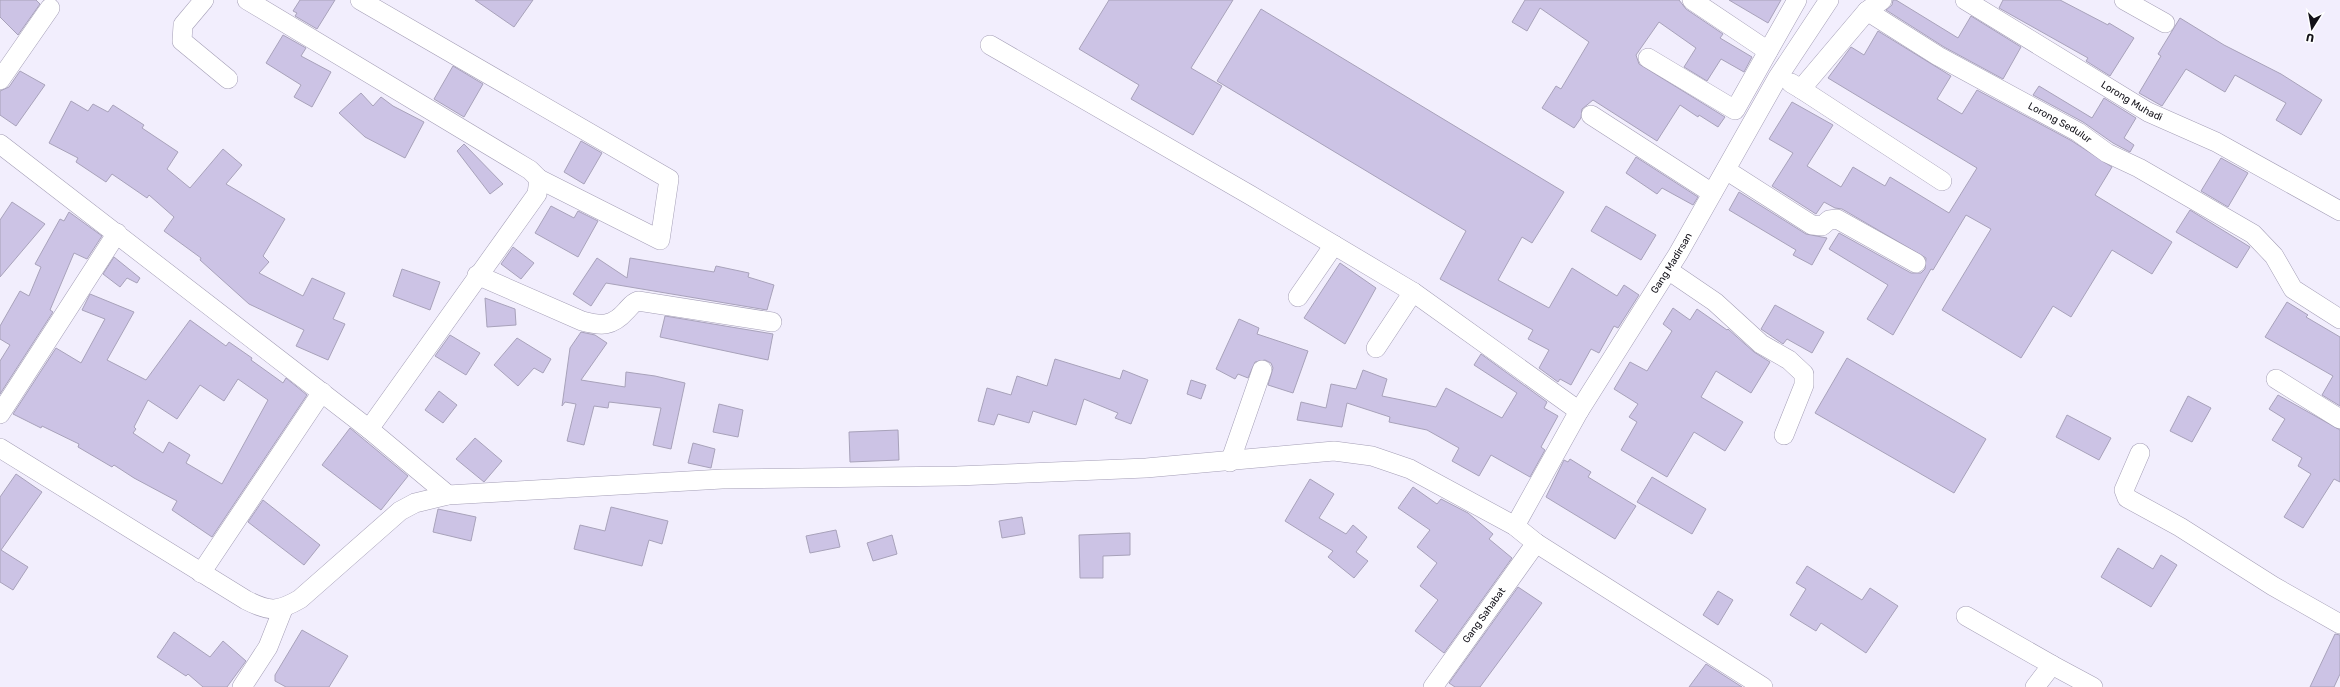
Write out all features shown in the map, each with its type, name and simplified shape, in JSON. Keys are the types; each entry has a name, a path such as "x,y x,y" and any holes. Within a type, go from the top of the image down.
{"street":[{"path":"204,0 183,25 182,42 228,79"},
{"path":"247,0 530,170 539,179 660,240 670,179 360,0"},
{"path":"1692,0 1768,51"},
{"path":"1735,110 1797,0"},
{"name":"Gang Madirsan","path":"1515,526 1579,411 1668,270 1778,77 1829,0"},
{"path":"1801,89 1867,11 1882,0"},
{"name":"Lorong Muhadi","path":"1965,0 2148,112 2216,142 2340,211"},
{"path":"2124,0 2165,23"},
{"path":"0,80 50,8"},
{"name":"Lorong Sedulur","path":"1867,11 1938,56 2078,132 2107,153 2139,168 2253,234 2274,256 2293,289 2340,319"},
{"path":"990,45 1412,292 1579,411"},
{"path":"1648,58 1754,121"},
{"path":"1778,77 1801,89 1942,180"},
{"path":"1591,115 1712,193"},
{"path":"1,147 117,233 322,392 448,495"},
{"path":"1726,170 1812,225 1822,226 1829,220 1837,219 1916,263"},
{"path":"369,429 477,275 537,194 539,179"},
{"path":"0,414 117,233"},
{"path":"1298,297 1334,245"},
{"path":"1668,270 1716,302 1760,344 1789,360 1804,374 1804,386 1784,435"},
{"path":"477,275 582,321 598,325 607,326 616,322 633,303 638,301 772,322"},
{"path":"1376,348 1412,292"},
{"path":"1230,462 1262,370"},
{"path":"2276,380 2340,419"},
{"path":"201,573 322,392"},
{"path":"0,448 201,573 262,608 283,609"},
{"path":"242,687 262,659 283,609 310,591 400,511 415,503 448,495 722,479 957,476 1146,468 1230,462 1334,451 1372,456 1410,470 1515,526 1536,543 1763,687"},
{"path":"2140,454 2124,490 2128,498 2180,527 2273,586 2340,624"},
{"name":"Gang Sahabat","path":"1433,687 1536,543"},
{"path":"1966,616 2093,687"},
{"path":"2035,687 2052,665"}],"building":[{"path":"0,0 36,0 40,4 18,35 0,17"},
{"path":"300,0 335,0 317,29 295,16 297,13 293,11"},
{"path":"475,0 533,0 514,27"},
{"path":"1109,0 1233,0 1191,68 1222,86 1193,135 1131,99 1139,85 1079,49"},
{"path":"1525,0 1679,0 1686,9 1723,34 1720,38 1752,57 1744,72 1721,59 1707,81 1684,67 1696,48 1659,22 1636,55 1639,64 1725,117 1718,127 1699,115 1698,117 1680,105 1657,141 1593,100 1582,109 1581,118 1574,128 1542,108 1556,86 1561,89 1589,42 1540,8 1527,31 1512,22"},
{"path":"1729,0 1781,0 1768,23"},
{"path":"1893,0 1896,0 1958,38 1971,16 2021,47 2003,79 1944,47 1886,10 1892,5"},
{"path":"2003,0 2060,0 2108,25 2109,23 2134,38 2110,76 2086,61 2088,58 1999,8"},
{"path":"1261,9 1564,192 1532,243 1522,237 1498,280 1549,308 1572,268 1617,296 1624,285 1639,295 1618,328 1614,326 1599,353 1591,349 1571,385 1560,379 1558,382 1539,368 1549,350 1528,339 1533,330 1440,279 1466,231 1217,81"},
{"path":"2180,18 2224,45 2281,74 2322,100 2301,135 2276,120 2286,103 2235,75 2225,92 2186,69 2162,106 2139,93 2161,56 2158,54"},
{"path":"1878,31 1951,76 1937,99 1962,114 1977,90 2072,141 2112,167 2095,195 2172,242 2152,274 2112,250 2071,317 2053,306 2021,358 1942,310 1991,229 1966,215 1933,270 1931,269 1893,335 1867,319 1888,285 1829,249 1839,233 1911,273 1921,273 1925,269 1926,258 1842,209 1835,208 1824,202 1816,214 1772,186 1793,153 1769,139 1792,102 1833,125 1807,166 1841,187 1853,167 1885,186 1890,177 1949,213 1977,168 1828,78 1851,47 1864,55"},
{"path":"283,35 306,48 301,56 331,72 312,107 294,97 301,85 266,63"},
{"path":"453,66 483,84 464,117 434,99"},
{"path":"20,71 45,85 16,126 0,115 0,91 9,87"},
{"path":"2039,86 2092,118 2104,98 2136,118 2124,138 2134,145 2130,152 2113,143 2083,122 2033,95"},
{"path":"361,93 373,106 381,97 393,106 424,122 405,158 365,137 339,113"},
{"path":"71,101 88,111 93,104 108,112 113,105 144,125 142,128 178,152 167,169 190,188 223,149 242,165 226,184 285,219 263,256 269,262 259,273 303,296 312,278 345,293 333,319 345,324 328,360 296,346 304,330 249,304 200,260 201,258 164,231 174,217 149,195 147,198 112,174 106,182 76,162 78,158 49,143"},
{"path":"581,141 602,153 584,184 564,172"},
{"path":"464,144 503,184 490,194 457,151"},
{"path":"1636,157 1698,197 1693,205 1662,188 1657,194 1626,173"},
{"path":"2221,158 2248,173 2228,207 2201,191"},
{"path":"1739,192 1806,234 1827,238 1812,265 1793,255 1796,250 1729,210"},
{"path":"12,202 45,224 0,277 0,220"},
{"path":"551,206 574,218 578,211 598,221 578,257 535,233"},
{"path":"1606,206 1656,235 1641,260 1591,231"},
{"path":"2190,210 2250,247 2237,268 2176,232"},
{"path":"69,212 102,236 87,259 74,253 50,310 53,312 0,394 0,361 10,345 0,339 0,326 20,291 29,296 41,267 35,264 60,219 64,221"},
{"path":"513,247 534,263 521,279 501,264"},
{"path":"114,257 140,278 137,283 127,278 120,287 103,274"},
{"path":"597,258 627,278 630,258 714,272 716,266 749,273 748,277 774,285 767,310 606,283 591,306 573,294"},
{"path":"1340,263 1376,288 1345,344 1304,318"},
{"path":"402,269 440,282 430,310 393,296"},
{"path":"90,294 134,312 107,360 146,380 190,320 226,346 229,342 283,383 286,378 307,395 212,537 172,510 177,501 134,478 114,465 112,467 78,447 79,444 13,414 56,348 81,363 105,319 82,310","holes":["238,379 268,400 222,484 186,463 190,455 169,442 163,453 133,433 136,429 134,427 148,400 177,419 200,385 224,401"]},
{"path":"485,298 515,309 516,325 487,327"},
{"path":"2287,302 2308,315 2306,317 2340,337 2340,406 2322,395 2333,376 2265,337"},
{"path":"1775,305 1824,332 1812,353 1787,339 1783,344 1761,329"},
{"path":"1673,308 1690,320 1697,309 1727,330 1728,329 1754,352 1770,362 1751,393 1716,371 1701,397 1743,422 1725,451 1694,432 1667,477 1621,450 1637,422 1629,417 1638,404 1614,389 1630,362 1647,371 1672,331 1663,324"},
{"path":"665,316 773,334 768,360 660,337"},
{"path":"1239,319 1259,328 1257,334 1308,351 1293,393 1268,385 1273,368 1271,363 1265,360 1255,362 1248,378 1238,374 1235,379 1216,369"},
{"path":"581,332 595,335 607,343 581,380 625,387 626,372 655,376 685,383 671,449 653,445 661,408 609,402 608,408 594,406 584,445 567,441 576,404 565,402 562,406 570,348"},
{"path":"450,335 480,353 466,375 435,356"},
{"path":"517,338 551,359 543,373 534,368 518,386 494,365"},
{"path":"1481,354 1547,402 1544,408 1558,416 1541,447 1545,450 1530,477 1491,455 1479,476 1452,461 1459,448 1427,430 1389,422 1390,417 1347,403 1342,427 1297,420 1301,402 1326,408 1331,384 1356,389 1363,370 1387,379 1382,396 1436,407 1446,388 1502,418 1517,393 1474,365"},
{"path":"1847,358 1986,439 1954,493 1815,413"},
{"path":"1055,359 1120,379 1123,370 1148,380 1131,424 1115,418 1118,413 1084,399 1076,425 1033,411 1029,423 998,414 994,425 978,421 987,388 1011,395 1017,376 1047,386"},
{"path":"1191,380 1206,385 1201,399 1187,394"},
{"path":"439,391 457,405 443,423 425,410"},
{"path":"2278,395 2340,430 2340,482 2334,479 2303,528 2284,517 2311,474 2298,466 2302,458 2272,440 2285,419 2269,409"},
{"path":"2188,396 2211,408 2192,442 2170,431"},
{"path":"719,404 743,410 738,437 713,432"},
{"path":"2067,415 2111,438 2099,460 2056,437"},
{"path":"350,428 408,476 381,510 322,465"},
{"path":"898,430 899,460 850,462 849,432"},
{"path":"475,438 502,461 484,482 456,459"},
{"path":"693,443 715,449 711,468 688,463"},
{"path":"1570,459 1591,472 1588,477 1636,506 1615,539 1546,497 1564,460 1568,462"},
{"path":"16,474 42,492 1,550 28,567 13,590 0,582 0,497"},
{"path":"1652,477 1706,509 1692,534 1637,502"},
{"path":"1310,479 1334,494 1319,518 1346,534 1353,525 1367,537 1356,552 1368,561 1354,578 1328,557 1333,551 1285,521"},
{"path":"1413,487 1437,504 1441,499 1468,513 1493,534 1489,539 1512,558 1444,653 1415,631 1438,600 1420,586 1437,563 1417,547 1430,530 1398,508"},
{"path":"263,500 320,545 304,565 248,522"},
{"path":"611,507 668,521 662,544 649,540 642,566 574,549 580,525 605,531"},
{"path":"438,509 476,517 471,541 433,532"},
{"path":"1022,517 1025,534 1002,538 999,521"},
{"path":"836,530 840,547 810,553 806,536"},
{"path":"1130,533 1130,555 1103,556 1103,578 1080,578 1079,535"},
{"path":"892,535 897,554 873,561 867,543"},
{"path":"2118,548 2153,569 2161,555 2177,565 2151,607 2101,577"},
{"path":"1807,566 1862,600 1870,588 1898,606 1866,653 1821,623 1816,631 1790,615 1806,589 1796,583"},
{"path":"1518,587 1542,603 1480,687 1455,687 1449,683"},
{"path":"1718,591 1733,600 1718,625 1703,615"},
{"path":"302,630 348,656 329,687 286,687 275,681 275,675"},
{"path":"174,632 210,657 223,641 246,661 227,687 203,687 188,674 186,676 157,657"},
{"path":"2335,634 2340,635 2340,674 2334,687 2310,687"},
{"path":"1706,664 1742,687 1689,687"}]}
